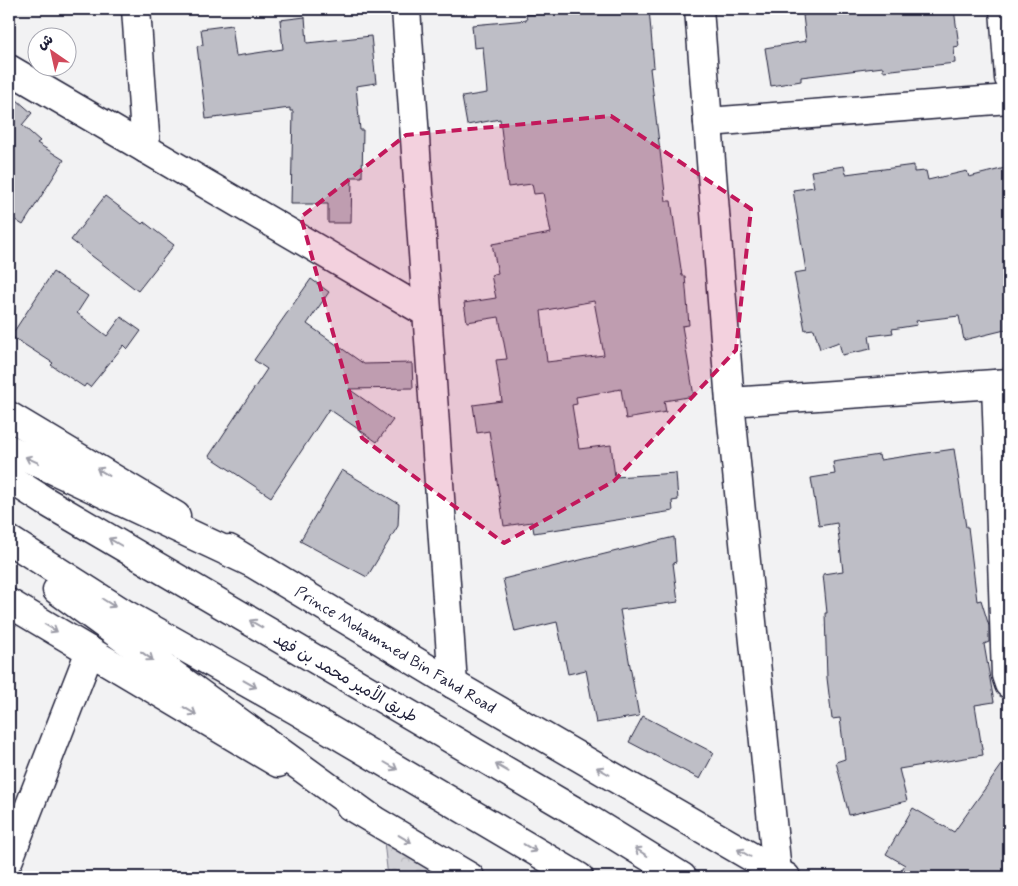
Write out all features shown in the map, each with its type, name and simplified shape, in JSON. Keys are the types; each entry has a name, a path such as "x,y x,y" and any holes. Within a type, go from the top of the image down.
{"main road":[{"path":"136,9 146,149"},
{"path":"406,9 453,684"},
{"path":"699,9 730,402 781,875"},
{"path":"1004,9 1009,78"},
{"path":"9,69 427,313"},
{"path":"708,122 1009,99"},
{"path":"730,402 1003,383 1006,675 1009,684"},
{"name":"Prince Mohammed Bin Fahd Road","path":"9,416 453,684 781,875"},
{"path":"9,449 250,562"},
{"name":"طريق الأمير محمد بن فهد","path":"9,478 79,521 588,819 682,877"},
{"path":"9,540 126,614 296,710 579,877"},
{"path":"9,556 371,818"},
{"path":"9,603 470,877"},
{"path":"9,859 90,652"}],"highlighted area":[{"path":"611,116 751,209 736,350 614,481 504,543 362,438 301,217 406,135"}],"green space":[{"path":"383,833 456,877 388,877"}],"building":[{"path":"569,9 649,9 654,67 650,68 666,201 671,201 682,276 685,276 689,325 682,326 694,396 664,401 666,412 626,419 621,389 576,397 577,404 572,405 579,449 611,445 615,477 676,473 678,500 672,501 673,511 534,533 532,522 504,526 489,431 477,433 473,405 502,401 496,360 507,359 499,317 467,322 464,303 496,298 491,275 498,273 492,244 551,233 543,193 534,194 532,184 508,187 500,119 467,125 462,97 487,93 483,47 474,48 472,25 527,20 526,15 570,11","holes":["594,301 604,355 547,362 541,311"]},
{"path":"858,9 954,9 959,46 954,47 955,63 883,71 883,67 801,77 801,81 771,86 765,48 806,41 803,15"},
{"path":"305,17 307,43 371,36 376,83 356,86 360,130 363,130 362,177 352,177 351,223 328,223 328,204 291,204 293,111 290,111 290,108 206,119 197,46 203,45 201,29 232,25 236,56 283,49 280,20"},
{"path":"9,93 32,113 22,125 40,141 37,143 64,160 23,225 9,216"},
{"path":"914,165 914,172 926,171 928,180 967,171 969,177 1005,168 1009,185 1009,329 964,340 959,316 916,321 917,325 892,329 893,333 869,336 871,349 842,355 839,342 820,349 814,329 805,330 794,273 806,271 793,190 814,187 811,171 844,166 846,174"},
{"path":"105,196 174,245 138,291 71,240"},
{"path":"53,272 88,296 77,313 107,336 121,317 141,331 128,349 124,345 90,387 86,384 84,387 51,365 53,363 11,336"},
{"path":"311,279 329,292 307,324 364,364 412,363 413,388 349,389 393,420 377,442 329,409 271,497 209,456 267,369 254,360"},
{"path":"954,449 966,527 968,527 977,601 981,600 989,626 989,642 984,644 994,702 975,705 983,755 899,769 907,801 849,815 836,762 845,759 840,718 832,719 827,678 825,613 827,613 823,574 843,571 837,523 819,526 811,478 835,474 833,462 879,455 880,460"},
{"path":"342,470 399,504 398,526 367,577 300,541"},
{"path":"674,537 676,562 673,563 678,602 620,610 639,716 596,723 586,670 568,674 557,622 515,632 503,579"},
{"path":"643,716 714,753 700,779 629,742"},
{"path":"1009,755 1009,877 896,877 905,865 886,854 913,808 954,832"}]}
